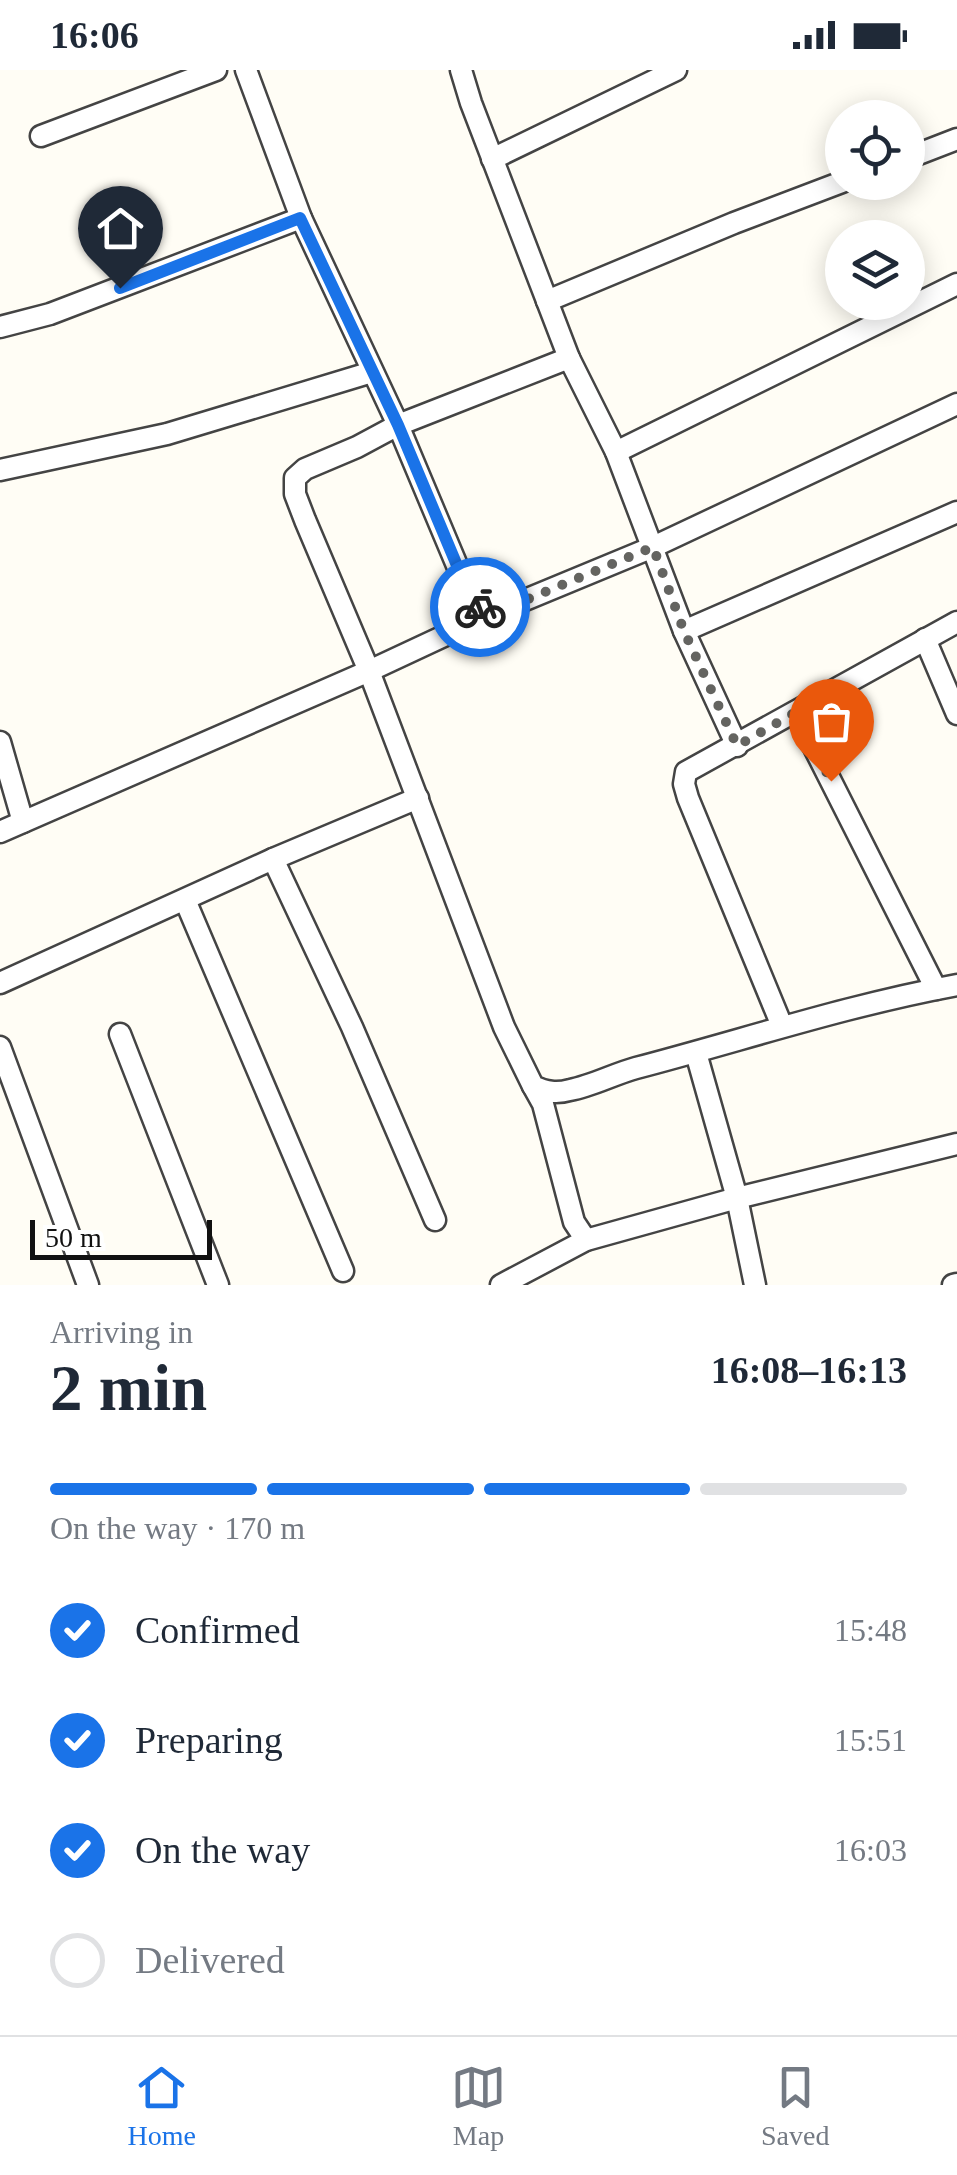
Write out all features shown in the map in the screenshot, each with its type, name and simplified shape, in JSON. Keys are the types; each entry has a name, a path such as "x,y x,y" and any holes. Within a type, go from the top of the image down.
{"street":[{"path":"40,136 216,70"},
{"path":"246,70 300,218 398,425 469,594 476,605 492,614"},
{"path":"461,70 569,358 616,452 684,631 737,746"},
{"path":"492,159 676,70"},
{"path":"925,151 957,139"},
{"path":"547,301 825,188"},
{"path":"0,327 50,314 300,218"},
{"path":"616,452 957,284"},
{"path":"569,358 398,425 305,469 295,478 295,494 369,671 504,1026 543,1104 574,1222 586,1240"},
{"path":"0,470 167,434 372,372"},
{"path":"0,832 653,547 957,404"},
{"path":"684,631 957,512"},
{"path":"782,1026 684,784 686,772 957,622"},
{"path":"925,640 957,714"},
{"path":"533,1086 549,1093 571,1090 782,1026 947,987 796,712"},
{"path":"0,742 22,822"},
{"path":"0,983 418,798"},
{"path":"273,859 352,1027 435,1220"},
{"path":"184,900 343,1271"},
{"path":"120,1034 218,1285"},
{"path":"0,1047 88,1285"},
{"path":"696,1052 737,1198 755,1285"},
{"path":"501,1285 586,1240 957,1144"}],"way so far":[{"path":"480,607 492,614 653,547 684,631 737,746 796,712 831,781"}],"route":[{"path":"120,288 300,218 398,425 469,594 480,607"}]}
